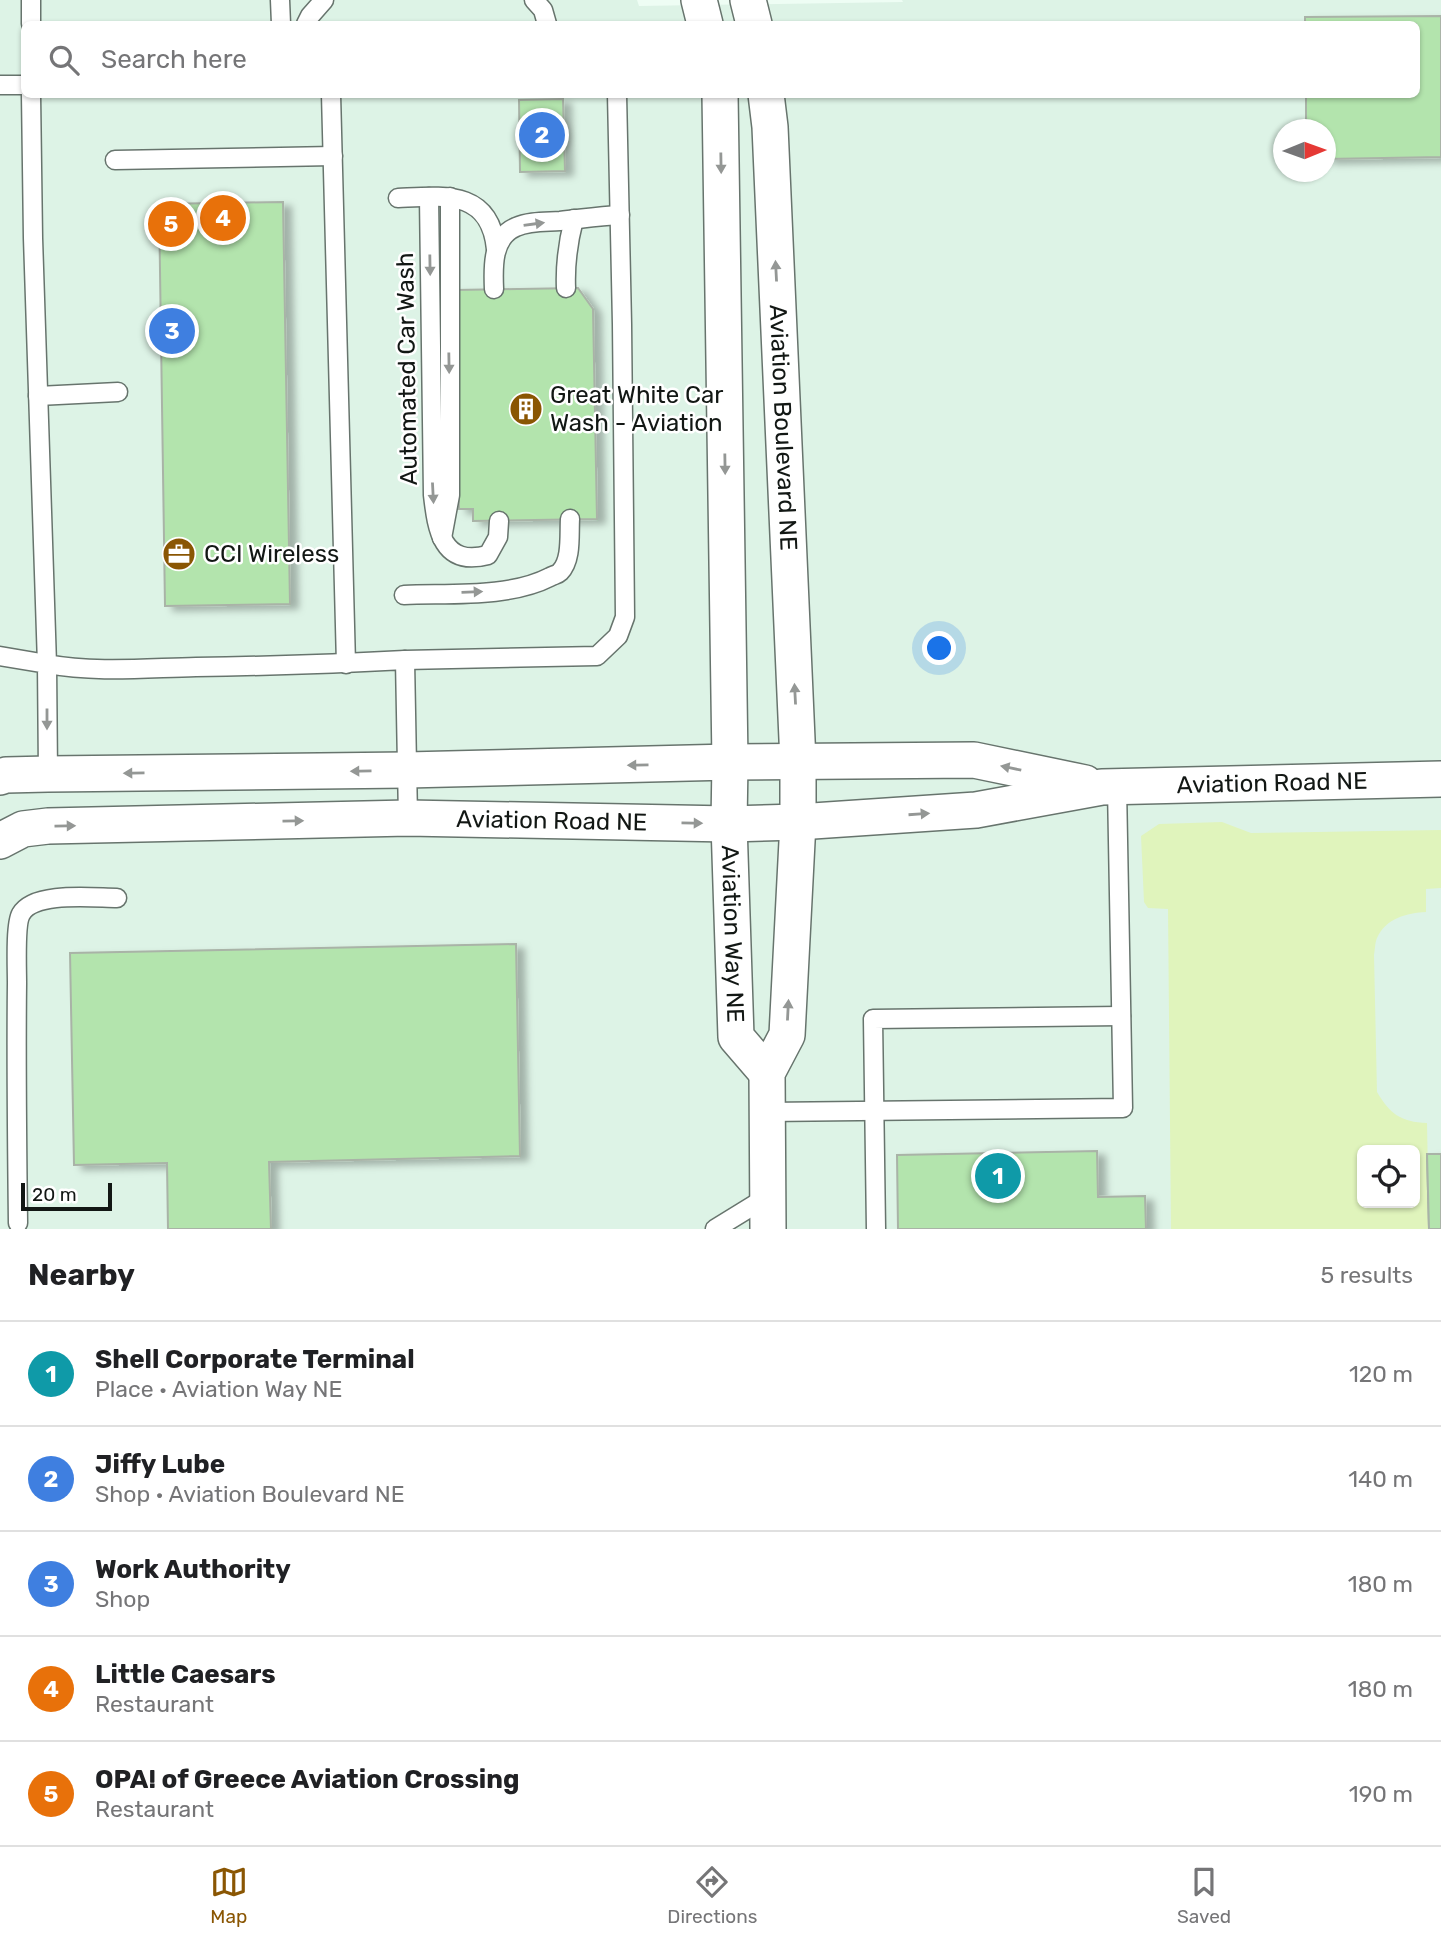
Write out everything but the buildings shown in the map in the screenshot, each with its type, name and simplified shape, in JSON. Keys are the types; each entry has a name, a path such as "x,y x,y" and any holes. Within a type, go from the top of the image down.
{"street":[{"path":"699,0 704,21"},
{"path":"748,0 753,21"},
{"path":"720,98 730,762"},
{"name":"Aviation Boulevard NE","path":"766,98 770,127 798,762 798,822"},
{"name":"Aviation Road NE","path":"0,778 6,775 47,774 974,760 1110,787"},
{"name":"Aviation Way NE","path":"730,762 729,824 736,1037 767,1073"},
{"name":"Aviation Road NE","path":"0,841 23,830 48,827 408,818 729,824 798,822 976,810 1110,787 1441,779"},
{"path":"768,1213 767,1073 787,1035 798,822"}],"lane":[{"path":"31,0 31,21"},
{"path":"281,0 281,21"},
{"path":"308,21 324,0"},
{"path":"534,0 543,10 546,21"},
{"path":"0,85 21,85"},
{"path":"32,98 31,160 47,664 47,774"},
{"path":"331,98 346,664"},
{"path":"0,656 74,669 121,669 597,656 618,636 625,617 617,98"},
{"path":"115,160 333,156"},
{"name":"Automated Car Wash","path":"429,197 433,495 442,538"},
{"path":"398,198 450,197 470,202 491,225 496,249"},
{"name":"Automated Car Wash","path":"442,538 450,495 450,197"},
{"path":"494,289 493,264 496,249 502,238 515,227 620,215"},
{"path":"566,288 565,267 574,219"},
{"path":"38,396 118,393"},
{"path":"404,595 494,591 536,584 560,572 568,555 570,519"},
{"path":"442,538 446,547 460,556 475,559 488,555 498,537 499,521"},
{"path":"405,660 408,818"},
{"path":"767,1112 1123,1108 1110,787"},
{"path":"19,1223 8,1046 21,914 34,902 63,897 117,898"},
{"path":"876,1229 873,1019 1121,1016"},
{"path":"715,1229 768,1213"}],"shaded area":[{"path":"0,0 637,0 639,6 903,2 902,0 1441,0 1441,1229 0,1229"}],"green space":[{"path":"1222,822 1251,833 1441,830 1441,888 1426,889 1426,912 1405,915 1391,921 1381,931 1375,944 1374,955 1377,1092 1387,1106 1403,1119 1427,1123 1429,1229 1171,1229 1168,909 1148,908 1144,902 1141,836 1159,824"}],"place":[{"name":"Jiffy Lube","path":"542,135"},
{"name":"Little Caesars","path":"223,218"},
{"name":"OPA! of Greece Aviation Crossing","path":"171,224"},
{"name":"Work Authority","path":"172,331"},
{"name":"Great White Car Wash - Aviation","path":"526,409"},
{"name":"CCI Wireless","path":"179,554"},
{"name":"Shell Corporate Terminal","path":"998,1176"}]}
